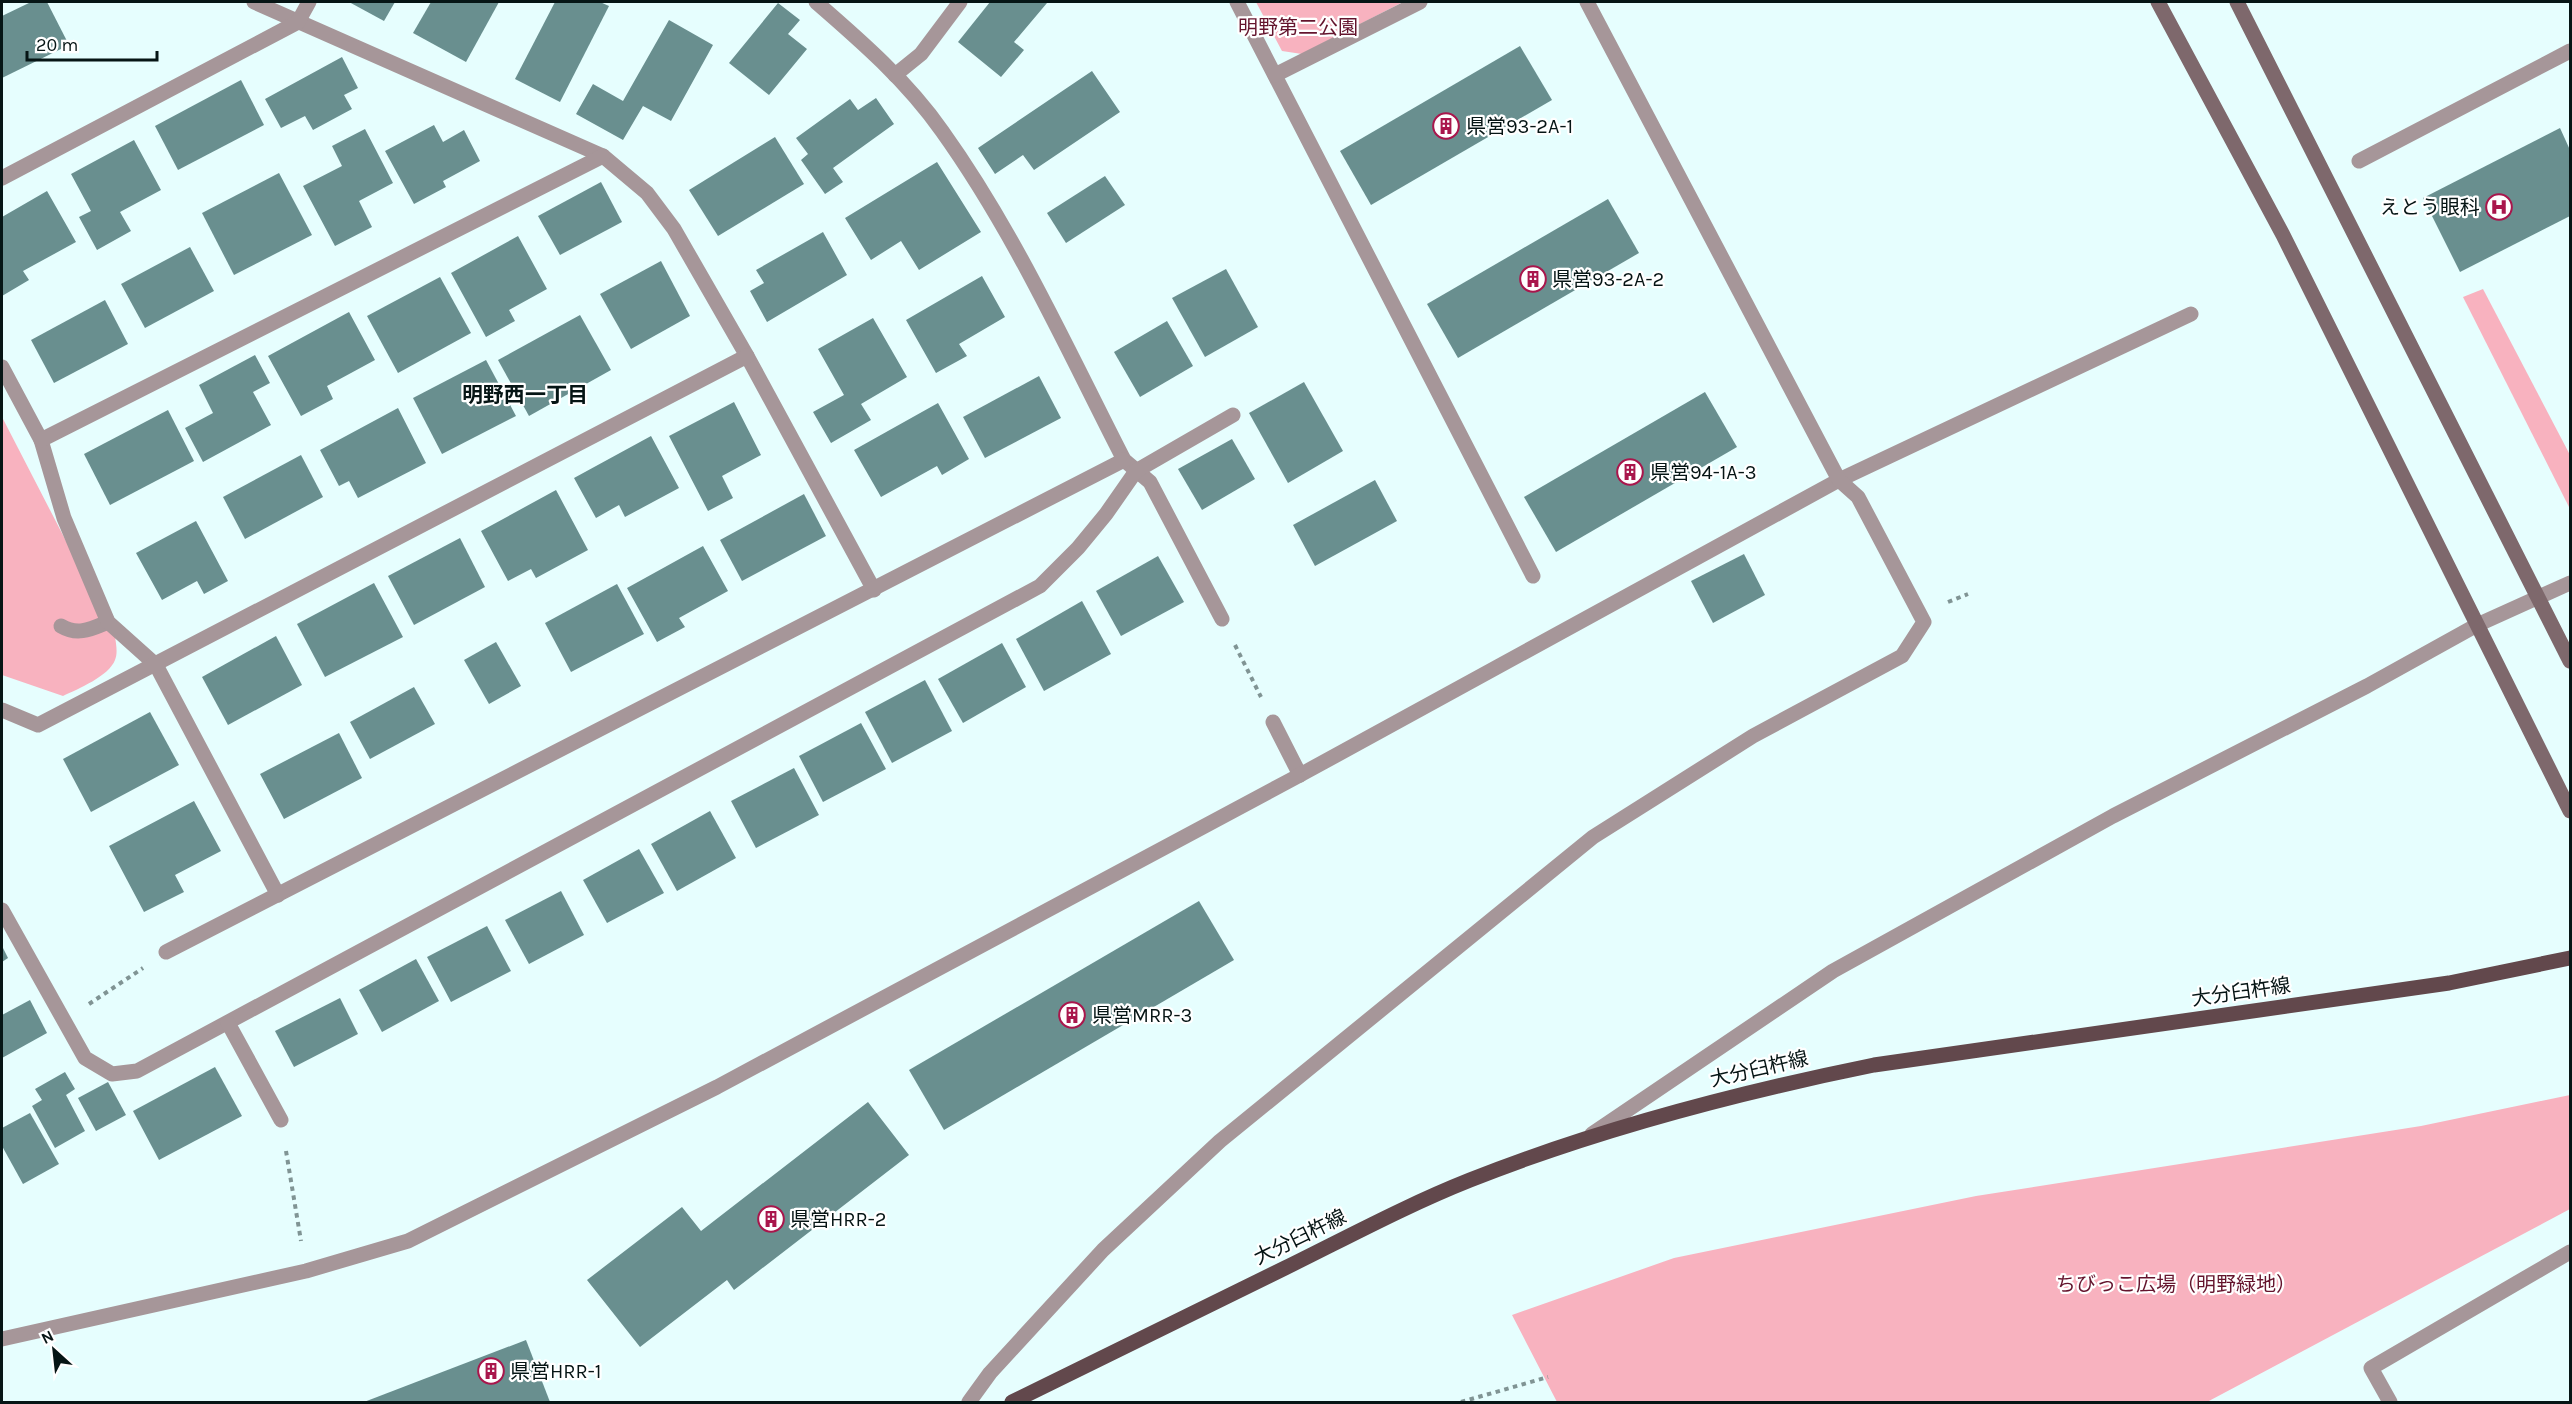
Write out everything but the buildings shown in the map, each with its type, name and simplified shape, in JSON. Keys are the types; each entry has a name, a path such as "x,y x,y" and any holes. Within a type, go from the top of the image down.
{"main road":[{"name":"大分臼杵線","path":"1012,1402 1341,1240 1469,1181 1590,1136 1704,1103 1784,1083 1874,1065 2426,987 2571,958"}],"street":[{"path":"254,2 603,156 647,193 674,229 747,356 874,590"},
{"path":"2,178 298,22 309,2"},
{"path":"816,2 876,54 942,129 1010,235 1130,465 1150,482 1222,619"},
{"path":"895,75 921,54 960,2"},
{"path":"1237,2 1533,576"},
{"path":"1275,75 1420,2"},
{"path":"969,1402 990,1373 1103,1250 1220,1141 1593,837 1753,736 1902,656 1924,622 1858,497 1839,480 1587,2"},
{"path":"2158,2 2283,236 2571,811"},
{"path":"2237,2 2571,661"},
{"path":"2359,161 2571,51"},
{"path":"41,440 603,156"},
{"path":"2,1339 306,1271 408,1241 717,1087 1300,775 1839,480 2191,314"},
{"path":"2,710 38,725 747,356"},
{"path":"2,367 41,440 64,518 108,622 156,665 278,895"},
{"path":"166,952 874,590 1233,415"},
{"path":"2,910 85,1058 112,1074 137,1071 1040,585 1085,540 1106,514 1130,465"},
{"path":"1590,1136 1833,971 2072,838 2367,686 2477,625 2571,583"},
{"path":"61,626 72,633 85,631 108,622"},
{"path":"1273,722 1300,775"},
{"path":"228,1023 281,1120"},
{"path":"2390,1402 2371,1368 2571,1252"}],"path":[{"path":"1222,619 1273,722"},
{"path":"64,1021 166,952"},
{"path":"281,1120 306,1271"},
{"path":"1461,1402 1548,1377"}],"green space":[{"name":"明野第二公園","path":"1256,2 1403,2 1302,54 1282,51"},
{"path":"2483,289 2570,455 2570,509 2463,297"},
{"path":"2,417 115,636 116,654 112,666 92,681 63,696 2,675"},
{"name":"ちびっこ広場（明野緑地）","path":"2570,1095 2570,1209 2207,1402 1557,1402 1512,1315 1674,1258 1976,1196 2421,1126"}],"place":[{"name":"県営93-2A-1","path":"1446,126"},
{"name":"えとう眼科","path":"2499,207"},
{"name":"県営93-2A-2","path":"1533,279"},
{"name":"県営94-1A-3","path":"1630,472"},
{"name":"県営MRR-3","path":"1072,1015"},
{"name":"県営HRR-2","path":"771,1219"},
{"name":"県営HRR-1","path":"491,1371"}],"district":[{"name":"明野西一丁目","path":"525,395"}]}
